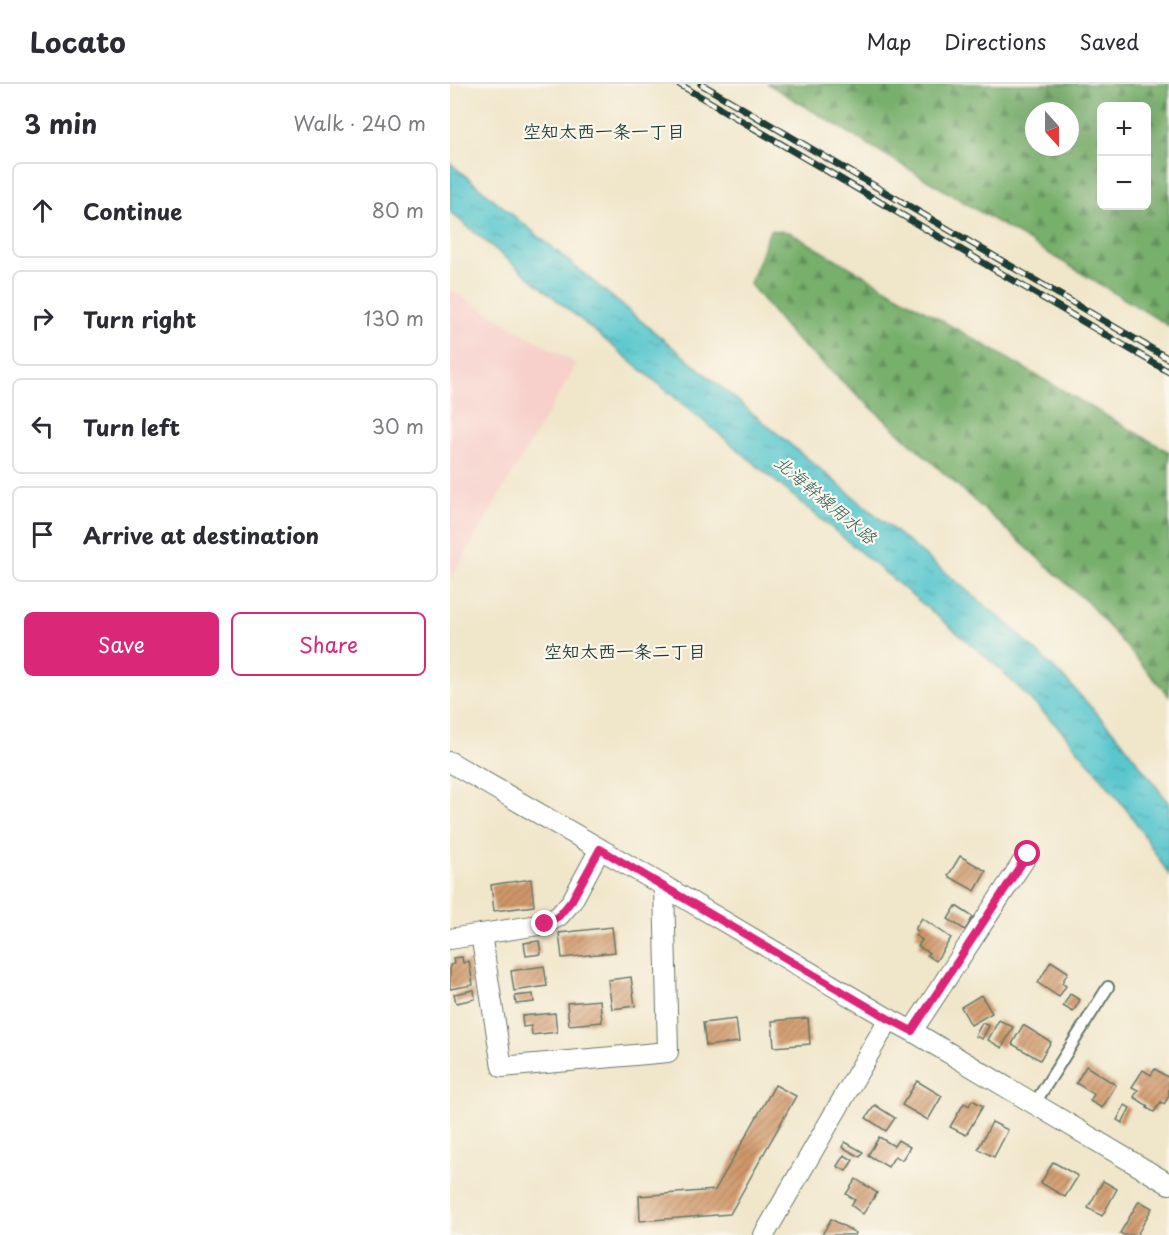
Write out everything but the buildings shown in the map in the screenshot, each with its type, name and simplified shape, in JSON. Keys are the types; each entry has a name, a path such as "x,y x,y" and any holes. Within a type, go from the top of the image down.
{"street":[{"path":"450,762 1035,1103 1169,1184"},
{"path":"450,939 545,924 559,916 572,900 600,849"},
{"path":"912,1031 1028,854"},
{"path":"482,934 502,1067 668,1052 664,886"},
{"path":"764,1235 889,1019"}],"lane":[{"path":"1035,1103 1108,987"}],"shaded area":[{"path":"450,290 577,364 450,580"}],"green space":[{"path":"768,84 1169,84 1169,326"},
{"path":"770,230 789,232 1169,452 1169,696 1089,604 793,337 750,284"}],"water":[{"name":"北海幹線用水路","path":"450,163 1011,627 1068,682 1120,739 1168,802 1169,875 1133,818 1097,772 1062,731 998,667 450,212"}],"railway":[{"path":"679,84 1169,372"},
{"path":"701,84 1169,359"}],"district":[{"name":"空知太西一条一丁目","path":"604,130"},
{"name":"空知太西一条二丁目","path":"625,650"}],"route":[{"path":"545,924 559,916 572,900 600,849 912,1031 1028,854"}]}
